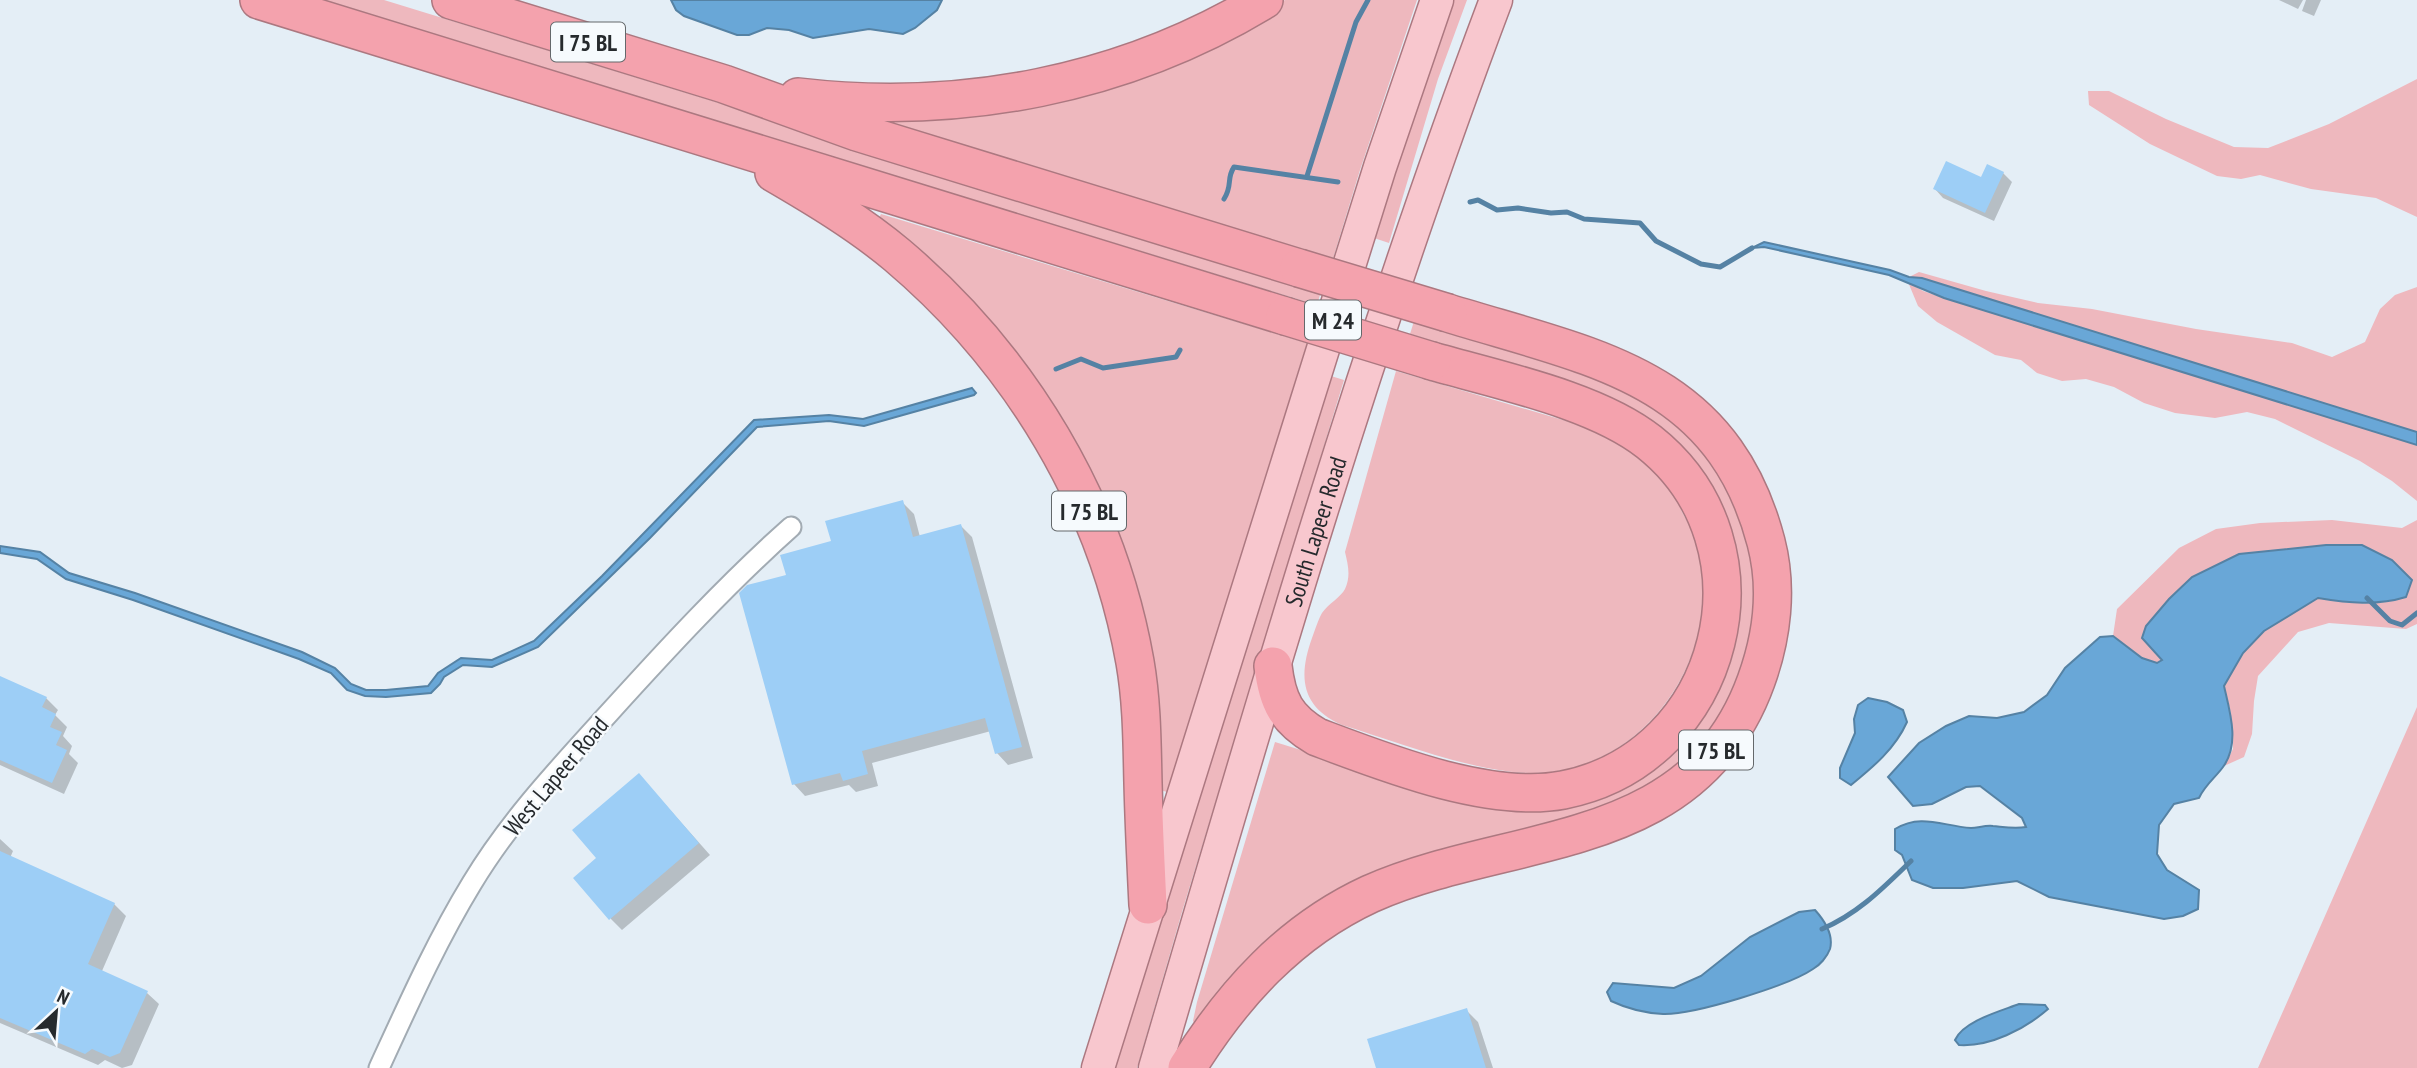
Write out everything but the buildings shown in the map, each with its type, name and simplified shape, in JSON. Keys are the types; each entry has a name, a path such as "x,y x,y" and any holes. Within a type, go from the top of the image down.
{"highway":[{"name":"I 75 BL","path":"259,0 719,142 833,208 895,254 958,312 1012,376 1060,452 1099,535 1126,621 1135,663 1143,740 1148,905"},
{"name":"I 75 BL","path":"451,0 724,84 857,132 1622,369 1665,393 1688,410 1728,453 1752,499 1768,550 1771,623 1753,688 1732,728 1716,750 1675,790 1637,813 1591,831 1420,877 1370,894 1344,908 1300,936 1258,974 1187,1068"},
{"path":"724,84 790,96 855,102 940,102 1013,93 1049,87 1147,58 1206,33 1264,0"},
{"path":"719,142 1592,410 1648,441 1673,463 1707,516 1717,544 1722,574 1720,628 1704,679 1692,701 1658,741 1617,771 1587,784 1562,790 1515,792 1457,783 1317,737 1301,728 1283,707 1273,666"}],"main road":[{"name":"South Lapeer Road","path":"1098,1068 1380,167 1437,0"},
{"name":"South Lapeer Road","path":"1155,1068 1273,666 1397,273 1496,0"}],"street":[{"name":"West Lapeer Road","path":"379,1068 437,944 473,881 518,817 658,659 792,527"}],"shaded area":[{"path":"319,0 384,0 1322,288 1317,305"},
{"path":"1285,0 1417,0 1332,262 868,121 1254,19"},
{"path":"1453,0 1467,0 1438,79 1389,243 1374,238 1418,96"},
{"path":"2417,79 2417,217 2376,198 2311,189 2260,175 2241,179 2217,176 2150,144 2089,105 2088,91 2109,91 2166,119 2234,147 2268,148 2329,124"},
{"path":"881,214 1307,343 1167,792 1153,788 1119,554 877,223"},
{"path":"1919,272 2038,303 2092,309 2196,329 2292,343 2332,357 2365,342 2380,309 2395,295 2417,287 2417,432 1923,278 1909,277"},
{"path":"1908,282 1923,291 1944,298 2417,445 2417,501 2360,461 2275,419 2247,412 2215,418 2175,413 2144,403 2114,387 2086,379 2062,381 2037,373 2021,360 1995,355 1937,322 1918,306"},
{"path":"1415,318 1595,372 1697,435 1744,510 1759,594 1733,706 1656,791 1429,863 1196,1026 1193,1021 1197,1002 1275,742 1466,801 1621,786 1739,585 1730,537 1713,494 1687,455 1670,438 1640,416 1583,391 1410,334"},
{"path":"1396,371 1593,430 1642,458 1673,491 1696,540 1703,578 1701,617 1692,654 1675,689 1652,719 1624,744 1590,762 1552,772 1502,771 1447,758 1342,725 1328,718 1311,700 1305,678 1308,652 1322,613 1343,592 1347,584 1345,552"},
{"path":"1331,376 1344,380 1137,1068 1115,1068"},
{"path":"2332,520 2402,528 2417,520 2417,624 2406,629 2329,623 2298,632 2258,676 2252,734 2244,757 2224,766 2233,749 2230,709 2224,686 2243,652 2264,631 2318,598 2362,603 2385,602 2406,597 2412,580 2362,545 2326,545 2239,554 2192,577 2146,626 2153,649 2162,661 2157,663 2142,658 2113,636 2117,609 2179,548 2216,529 2260,523"},
{"path":"2417,707 2417,1068 2258,1068"}],"water":[{"path":"671,0 942,0 937,10 903,34 869,29 813,38 789,30 767,28 749,35 737,35 684,16 676,10"},
{"path":"1764,242 1922,278 2417,432 2417,445 1944,298 1889,275 1764,247 1752,248"},
{"path":"972,388 976,393 974,395 864,426 829,421 757,427 650,538 538,647 492,667 463,665 444,677 431,693 365,696 347,690 331,673 299,659 66,579 37,559 0,553 0,546 40,552 69,573 135,593 302,652 335,668 351,684 366,690 428,686 438,673 461,658 492,660 534,641 602,576 754,420 829,415 863,419"},
{"path":"2326,545 2362,545 2392,560 2412,580 2406,597 2395,600 2362,603 2318,598 2264,631 2243,653 2224,686 2232,728 2228,758 2199,798 2174,804 2159,825 2157,854 2167,870 2199,890 2198,909 2183,916 2164,919 2049,897 2017,881 1963,888 1933,888 1912,880 1902,855 1895,850 1895,829 1905,824 1923,821 1971,828 2026,827 2022,818 1980,786 1966,787 1932,804 1913,806 1888,777 1919,743 1946,726 1969,716 1997,718 2024,712 2047,695 2065,668 2100,637 2113,636 2142,658 2157,663 2162,660 2142,638 2146,626 2192,577 2239,554"},
{"path":"1868,698 1887,702 1903,710 1907,722 1890,749 1851,785 1840,778 1840,768 1855,733 1854,719 1858,705"},
{"path":"1815,910 1829,933 1830,949 1821,963 1801,976 1717,1005 1677,1013 1636,1010 1611,1001 1607,992 1613,983 1674,988 1701,976 1750,937 1799,912"},
{"path":"2019,1004 2045,1005 2048,1009 2018,1030 1995,1040 1959,1045 1955,1040 1959,1033 1974,1022"}],"waterway":[{"path":"1307,176 1356,22 1368,0"},
{"path":"1224,199 1234,167 1338,182"},
{"path":"1470,202 1478,200 1497,210 1518,208 1551,213 1567,212 1584,219 1640,223 1656,241 1701,264 1720,267 1752,248"},
{"path":"1056,369 1081,359 1103,368 1176,357 1180,350"},
{"path":"2367,598 2390,621 2402,625 2417,613"},
{"path":"1822,929 1859,908 1911,861"}]}
